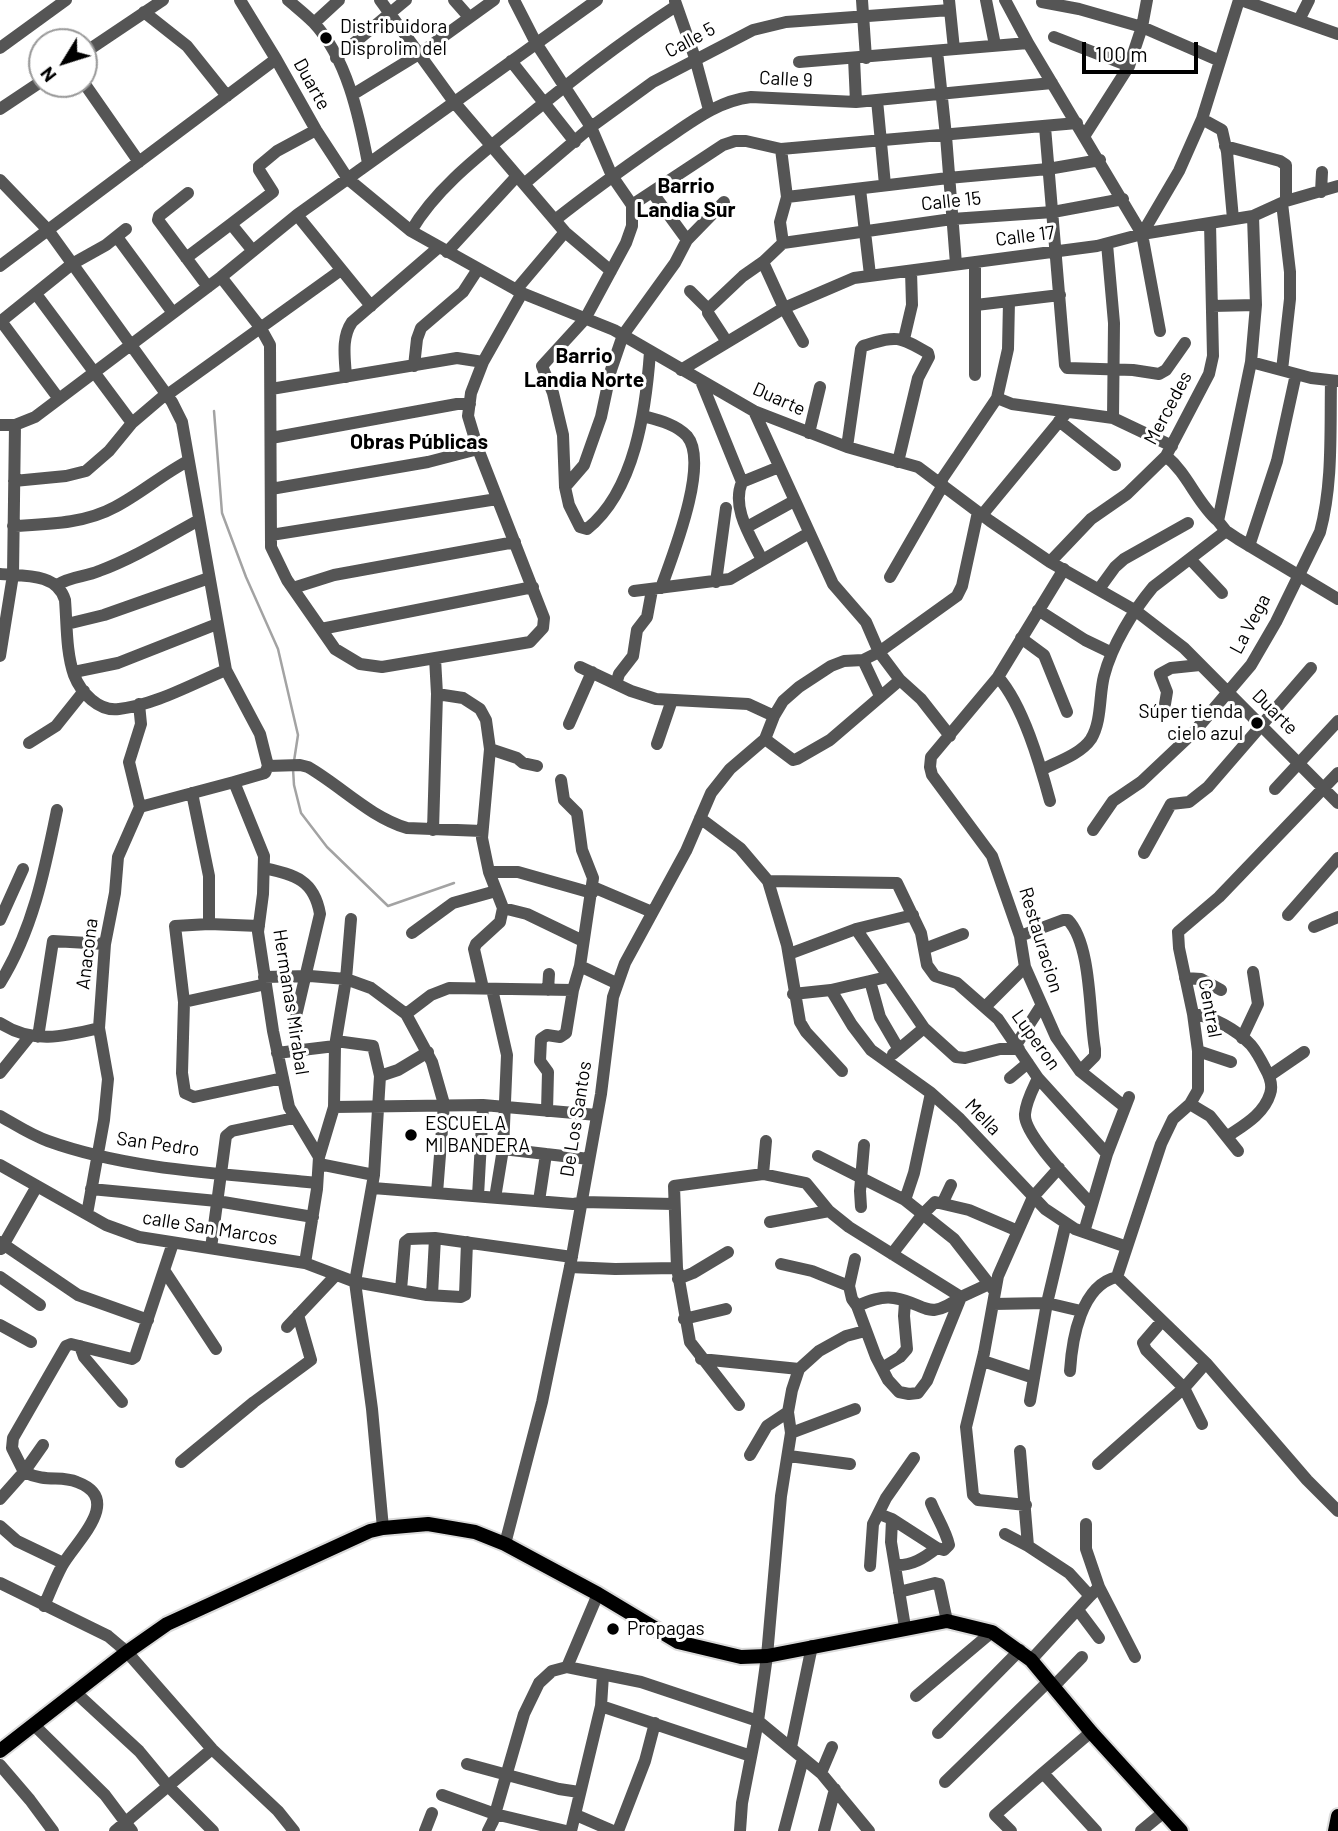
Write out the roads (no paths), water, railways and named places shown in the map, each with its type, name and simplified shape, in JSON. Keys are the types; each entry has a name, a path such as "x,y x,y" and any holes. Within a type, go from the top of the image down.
{"main road":[{"path":"0,1751 127,1652 177,1619 370,1531 428,1524 475,1532 505,1544 598,1594 678,1642 741,1657 767,1656 947,1621 992,1632 1026,1655 1091,1732 1181,1831"},
{"path":"1335,1831 1338,1816"}],"street":[{"path":"0,48 66,0"},
{"path":"98,44 163,0"},
{"name":"Duarte","path":"240,0 348,179 411,231 519,291 623,335 754,411 847,447 918,467 1050,562 1136,611 1184,648 1338,803"},
{"path":"288,0 314,23 336,58 352,95 368,163"},
{"path":"314,23 339,0"},
{"path":"380,0 454,102 565,232 611,271"},
{"path":"336,58 406,0"},
{"path":"454,0 469,17"},
{"path":"352,95 419,54 494,0"},
{"path":"514,0 536,43 592,127 612,176 632,205 632,226 626,243 585,318 542,366 553,393 563,435 565,487 569,505 580,527 587,528 594,522 614,496 632,456 646,405 650,352"},
{"path":"0,425 15,425 35,417 368,163 597,0"},
{"path":"856,102 862,0"},
{"path":"986,0 995,45"},
{"path":"1005,0 1142,234 1160,331"},
{"path":"1081,129 1129,66 1142,27 1147,0"},
{"path":"1142,234 1179,171 1202,119 1240,0 1338,34"},
{"path":"1299,20 1309,0"},
{"path":"1042,2 1079,9 1142,27 1220,61"},
{"path":"411,231 418,219 460,173 564,86 675,3 695,58 709,110"},
{"path":"949,5 954,49"},
{"name":"Calle 5","path":"346,377 346,330 352,322 443,250 521,180 653,82 753,30 786,22 949,5"},
{"path":"145,12 187,46 227,96"},
{"path":"1054,37 1129,66"},
{"path":"799,62 1028,43"},
{"path":"937,51 956,264"},
{"path":"0,266 276,59"},
{"path":"511,61 575,142"},
{"name":"Calle 9","path":"555,220 612,176 709,110 737,98 751,96 856,102 1052,83"},
{"path":"0,108 28,90"},
{"path":"94,98 139,162"},
{"path":"877,100 885,186"},
{"path":"1202,119 1220,128 1226,146 1233,219"},
{"path":"632,205 723,145 735,141 781,149 1045,127 1081,129"},
{"path":"1045,127 1065,365 1067,368 1163,373 1185,343"},
{"path":"186,258 273,192 259,166 277,151 316,130"},
{"path":"1226,146 1280,160 1286,165 1284,202 1290,299 1282,370"},
{"path":"708,309 743,275 763,262 783,243 780,222 787,197 781,149"},
{"path":"787,197 1048,169 1100,160"},
{"path":"1321,192 1322,172"},
{"path":"0,180 48,230 166,394 181,422 226,670 260,734 268,766 265,773 140,807 129,762 141,724 139,704"},
{"name":"Calle 17","path":"681,370 784,308 847,280 1057,252 1142,234 1253,216 1284,202 1338,186"},
{"path":"860,189 870,275"},
{"path":"652,192 687,240"},
{"path":"188,193 159,216 158,220 208,286"},
{"name":"Calle 15","path":"783,243 951,219 1053,212 1123,199"},
{"path":"565,487 584,465 601,416 623,335 675,263 687,240 724,202"},
{"path":"298,215 371,306"},
{"path":"1222,526 1218,516 1251,362 1256,306 1253,216"},
{"name":"Mercedes","path":"1050,562 1091,519 1128,494 1169,451 1211,366 1210,223"},
{"path":"231,224 253,251"},
{"path":"221,277 260,327 270,345 271,547 293,588 335,649 360,664 382,667 530,642 538,635 544,623 468,416 471,393 483,362 519,291 565,232"},
{"path":"59,399 1,321 72,264 122,233 173,313"},
{"path":"1107,243 1114,323 1113,418"},
{"path":"763,262 803,342"},
{"path":"975,262 975,375"},
{"path":"414,366 421,328 463,292 478,269"},
{"path":"0,478 14,480 66,476 86,471 109,451 132,423 166,394 341,270"},
{"path":"904,339 912,304 911,271"},
{"path":"690,291 708,309 727,342"},
{"path":"36,294 132,423"},
{"path":"976,306 1060,295"},
{"path":"890,577 941,484 997,398 1008,349 1009,301"},
{"path":"1212,306 1256,306"},
{"path":"847,447 861,349 863,346 895,337 904,339 928,353 929,357 918,378 898,462"},
{"path":"271,389 457,358 483,362"},
{"path":"1251,362 1335,381"},
{"path":"1249,546 1277,461 1296,374"},
{"path":"701,381 743,482 737,502 762,560"},
{"name":"La Vega","path":"1093,830 1113,802 1141,782 1194,732 1229,693 1251,665 1276,622 1324,519 1334,441 1335,381"},
{"path":"809,433 820,387"},
{"path":"997,398 1012,404 1060,410 1063,417 1115,465"},
{"path":"271,438 457,404 470,404"},
{"path":"754,411 833,584 866,622 879,652 900,680 921,699 950,736 998,677 1064,569"},
{"path":"616,684 619,674 633,656 637,630 647,617 695,477 689,438 678,428 643,416"},
{"path":"1063,417 1113,418 1143,430 1169,451 1209,512 1222,526 1249,546 1337,597"},
{"path":"900,680 830,740 797,759 793,760 765,738 783,702 799,687 831,666 844,661 863,660 879,652 957,596 962,586 980,514 1063,417"},
{"path":"0,656 14,480 15,425"},
{"path":"271,489 428,462 478,449"},
{"path":"9,524 71,521 113,508 188,461"},
{"path":"743,482 779,467"},
{"path":"271,536 497,499"},
{"path":"747,527 794,501"},
{"path":"716,582 726,509"},
{"path":"57,585 69,578 96,573 136,555 199,520"},
{"path":"1099,589 1124,559 1188,523"},
{"path":"1041,770 1075,753 1093,736 1104,676 1112,653 1136,611 1153,587 1190,559 1222,526"},
{"path":"634,592 730,579 808,533"},
{"path":"293,588 334,575 515,542"},
{"path":"1190,559 1222,593"},
{"path":"6,575 49,580 62,591 70,661 84,691 92,701 103,708 117,710 161,698 226,670"},
{"path":"67,624 104,615 209,578"},
{"path":"321,629 533,587"},
{"path":"1038,610 1085,640 1112,653"},
{"path":"74,672 118,663 218,624"},
{"path":"1021,638 1044,655 1067,712"},
{"path":"433,830 437,694 435,658"},
{"path":"863,660 880,696"},
{"path":"1165,705 1167,692 1160,674 1171,668 1200,665"},
{"path":"1144,853 1171,804 1189,802 1208,787 1311,668"},
{"path":"569,724 586,670 656,699 748,704 774,716"},
{"path":"998,677 1006,686 1018,711 1050,801"},
{"path":"29,743 55,726 84,691"},
{"path":"437,694 463,698 480,709 486,720 490,749 482,831 489,872 503,908 500,922 474,949 507,1055 503,1149 495,1198"},
{"path":"657,744 672,701"},
{"path":"1275,789 1338,721"},
{"name":"Restauracion","path":"950,736 931,757 932,775 992,856 1020,936 1025,967 1041,1006 1056,1037 1080,1071 1127,1102 1107,1154"},
{"name":"De Los Santos","path":"505,1544 542,1402 571,1262 597,1115 616,983 686,851 719,781 765,738"},
{"path":"490,749 537,766"},
{"path":"268,766 308,767 396,825 433,830 482,831"},
{"path":"1323,788 1338,773"},
{"path":"547,1111 548,1072 540,1060 541,1039 547,1035 560,1037 566,1033 593,890 592,872 582,850 577,813 564,800 561,780"},
{"name":"Hermanas Mirabal","path":"234,782 264,856 259,926 277,1053 294,1118 319,1160"},
{"name":"Central","path":"1117,1277 1161,1144 1173,1119 1190,1104 1198,1090 1198,1051 1179,948 1180,929 1215,900 1323,788"},
{"path":"192,793 209,876 209,924"},
{"name":"Anacona","path":"87,1214 108,1079 99,1028 105,944 116,893 118,857 140,807"},
{"path":"0,983 12,964 40,892 57,810"},
{"path":"700,818 740,848 768,881 789,954 793,994 800,1022 842,1071"},
{"path":"1287,915 1338,858"},
{"path":"264,868 304,880 320,914 296,1016 295,1031"},
{"path":"0,918 23,869"},
{"path":"489,872 518,872 593,890 652,912"},
{"name":"Luperon","path":"768,881 897,883 921,933 926,965 935,976 957,983 998,1019 1038,1078 1107,1154"},
{"path":"412,933 453,903 496,891"},
{"path":"503,908 527,914 583,941"},
{"path":"789,954 856,929 913,915"},
{"path":"1314,927 1338,917"},
{"path":"305,1263 319,1160 334,1107 335,1044 346,979 351,919"},
{"path":"1020,936 1063,920 1072,924 1081,945 1089,982 1095,1049 1095,1056 1080,1071"},
{"path":"259,926 175,926 184,1002 182,1073 186,1093 194,1097 283,1078"},
{"path":"856,929 924,1028 956,1057 965,1058 1018,1047 1041,1006"},
{"path":"924,949 963,934"},
{"path":"1,1069 34,1037 53,941 105,944"},
{"path":"0,957 12,964"},
{"path":"580,967 616,983"},
{"path":"985,1007 1025,967"},
{"path":"1242,1038 1258,1004 1253,972"},
{"path":"548,990 549,974"},
{"path":"184,1002 265,980 306,976 346,979 371,988 406,1014 428,1052 444,1104 437,1193"},
{"path":"793,994 831,990 887,977"},
{"path":"1185,978 1200,979 1221,990"},
{"path":"870,981 880,1017 898,1048"},
{"path":"406,1014 431,996 449,988 573,990"},
{"name":"Mella","path":"831,990 871,1050 931,1093 960,1119 1045,1209 1084,1232 1127,1247"},
{"path":"1193,1014 1209,1017 1252,1045 1269,1076 1271,1093 1263,1107 1253,1119 1228,1136"},
{"path":"0,1023 34,1037 70,1035 99,1028"},
{"path":"886,1062 898,1048 924,1028"},
{"path":"277,1053 335,1044 373,1046 380,1076 374,1181 355,1282 372,1409 383,1528"},
{"path":"1198,1051 1231,1062"},
{"path":"380,1076 398,1070 428,1052"},
{"path":"1269,1076 1304,1052"},
{"path":"1010,1078 1028,1063"},
{"path":"1038,1078 1024,1117 1031,1135 1092,1205"},
{"path":"905,1200 914,1173 931,1093"},
{"path":"1190,1104 1210,1115 1238,1151"},
{"path":"334,1107 483,1105 597,1115"},
{"path":"478,1196 483,1105"},
{"name":"San Pedro","path":"0,1116 45,1140 97,1155 153,1165 317,1183"},
{"path":"211,1248 226,1136 232,1131 294,1118"},
{"path":"763,1174 766,1141"},
{"path":"861,1207 860,1176 864,1145"},
{"path":"503,1149 589,1159"},
{"path":"539,1201 546,1154"},
{"path":"1084,1232 1107,1154"},
{"path":"818,1156 905,1200 923,1214 954,1239 992,1293"},
{"path":"319,1160 374,1181 437,1193 573,1204 674,1204"},
{"name":"calle San Marcos","path":"0,1165 106,1225 128,1234 305,1263 355,1282 401,1290 461,1297 465,1294 467,1242"},
{"path":"1026,1505 978,1500 973,1495 966,1427 984,1357 992,1293 998,1276 1033,1197 1059,1168"},
{"path":"739,1405 690,1342 678,1273 674,1186 763,1174 806,1183 829,1211 849,1227 961,1297"},
{"path":"943,1202 951,1185"},
{"path":"37,1186 1,1245 73,1293 148,1320"},
{"path":"91,1189 217,1201 313,1217"},
{"path":"892,1254 923,1214 936,1202 969,1210 1018,1231"},
{"path":"770,1222 829,1211"},
{"path":"1030,1401 1047,1303 1066,1223"},
{"path":"401,1290 405,1242 409,1239 435,1238 467,1242 615,1269 678,1273 693,1273 728,1252"},
{"path":"432,1295 435,1238"},
{"path":"44,1606 63,1563 86,1534 96,1510 96,1499 93,1491 75,1481 39,1479 24,1472 12,1448 13,1438 64,1348 71,1344 134,1358 173,1243"},
{"path":"855,1259 849,1286 852,1299 888,1380 899,1392 918,1393 927,1381 961,1297"},
{"path":"781,1264 812,1271 849,1286"},
{"path":"164,1270 216,1349"},
{"path":"287,1327 336,1275"},
{"path":"0,1277 40,1305"},
{"path":"1070,1371 1081,1311 1105,1280 1117,1277 1206,1363 1307,1480 1338,1511"},
{"path":"857,1306 875,1299 892,1298 916,1307 939,1310 961,1297 992,1293 1081,1311"},
{"path":"882,1368 900,1357 907,1349 905,1301"},
{"path":"684,1319 726,1309"},
{"path":"181,1462 254,1402 311,1360 299,1315"},
{"path":"1162,1321 1143,1343 1146,1350 1184,1388 1202,1424"},
{"path":"0,1325 30,1342"},
{"path":"740,1831 742,1803 767,1656 781,1496 791,1433 788,1412 799,1369 835,1341 865,1331"},
{"path":"80,1346 84,1357 122,1402"},
{"path":"984,1357 1034,1378"},
{"path":"701,1359 799,1369"},
{"path":"1098,1464 1184,1388 1206,1363"},
{"path":"791,1433 855,1409"},
{"path":"750,1455 767,1426 788,1412"},
{"path":"2,1493 24,1472 43,1445"},
{"path":"1020,1451 1028,1546"},
{"path":"789,1455 850,1464"},
{"path":"870,1566 873,1524 886,1498 914,1458"},
{"path":"878,1514 944,1550 949,1545 931,1503"},
{"path":"891,1519 891,1542 905,1628"},
{"path":"1086,1524 1086,1549 1095,1592 1135,1657"},
{"path":"0,1527 23,1545 63,1563"},
{"path":"1005,1534 1028,1546 1095,1592"},
{"path":"895,1566 921,1560 937,1548"},
{"path":"0,1583 108,1636 127,1652 212,1749 278,1811 294,1831"},
{"path":"899,1592 939,1584 947,1621"},
{"path":"937,1732 1095,1592"},
{"path":"567,1667 598,1594"},
{"path":"1077,1610 1099,1638"},
{"path":"916,1696 992,1632"},
{"path":"791,1747 812,1646"},
{"path":"945,1782 1082,1657"},
{"path":"488,1831 524,1714 539,1683 552,1671 567,1667 641,1682 758,1721 821,1773 866,1829"},
{"path":"442,1795 495,1814 568,1831 576,1815 579,1792 601,1706 603,1675"},
{"path":"75,1692 139,1751 168,1786 213,1831"},
{"path":"601,1706 751,1756"},
{"path":"576,1815 616,1831 645,1761 655,1723"},
{"path":"34,1725 104,1795 129,1827"},
{"path":"1011,1831 995,1815 1091,1732"},
{"path":"821,1773 832,1747"},
{"path":"115,1831 129,1827 168,1786 212,1749"},
{"path":"784,1831 803,1759"},
{"path":"467,1764 579,1792"},
{"path":"0,1765 53,1831"},
{"path":"1043,1773 1096,1831"},
{"path":"824,1831 835,1789"},
{"path":"1141,1831 1164,1812"},
{"path":"425,1831 432,1813"}],"waterway":[{"path":"214,411 222,513 246,577 278,649 298,735 294,761"},
{"path":"293,769 301,813 327,847 388,906 454,883"}],"place":[{"name":"Distribuidora Disprolim del","path":"326,38"},
{"name":"Súper tienda cielo azul","path":"1257,723"},
{"name":"ESCUELA MI BANDERA","path":"411,1135"},
{"name":"Propagas","path":"613,1629"}],"district":[{"name":"Barrio Landia Sur","path":"686,198"},
{"name":"Barrio Landia Norte","path":"584,368"},
{"name":"Obras Públicas","path":"419,442"}]}
